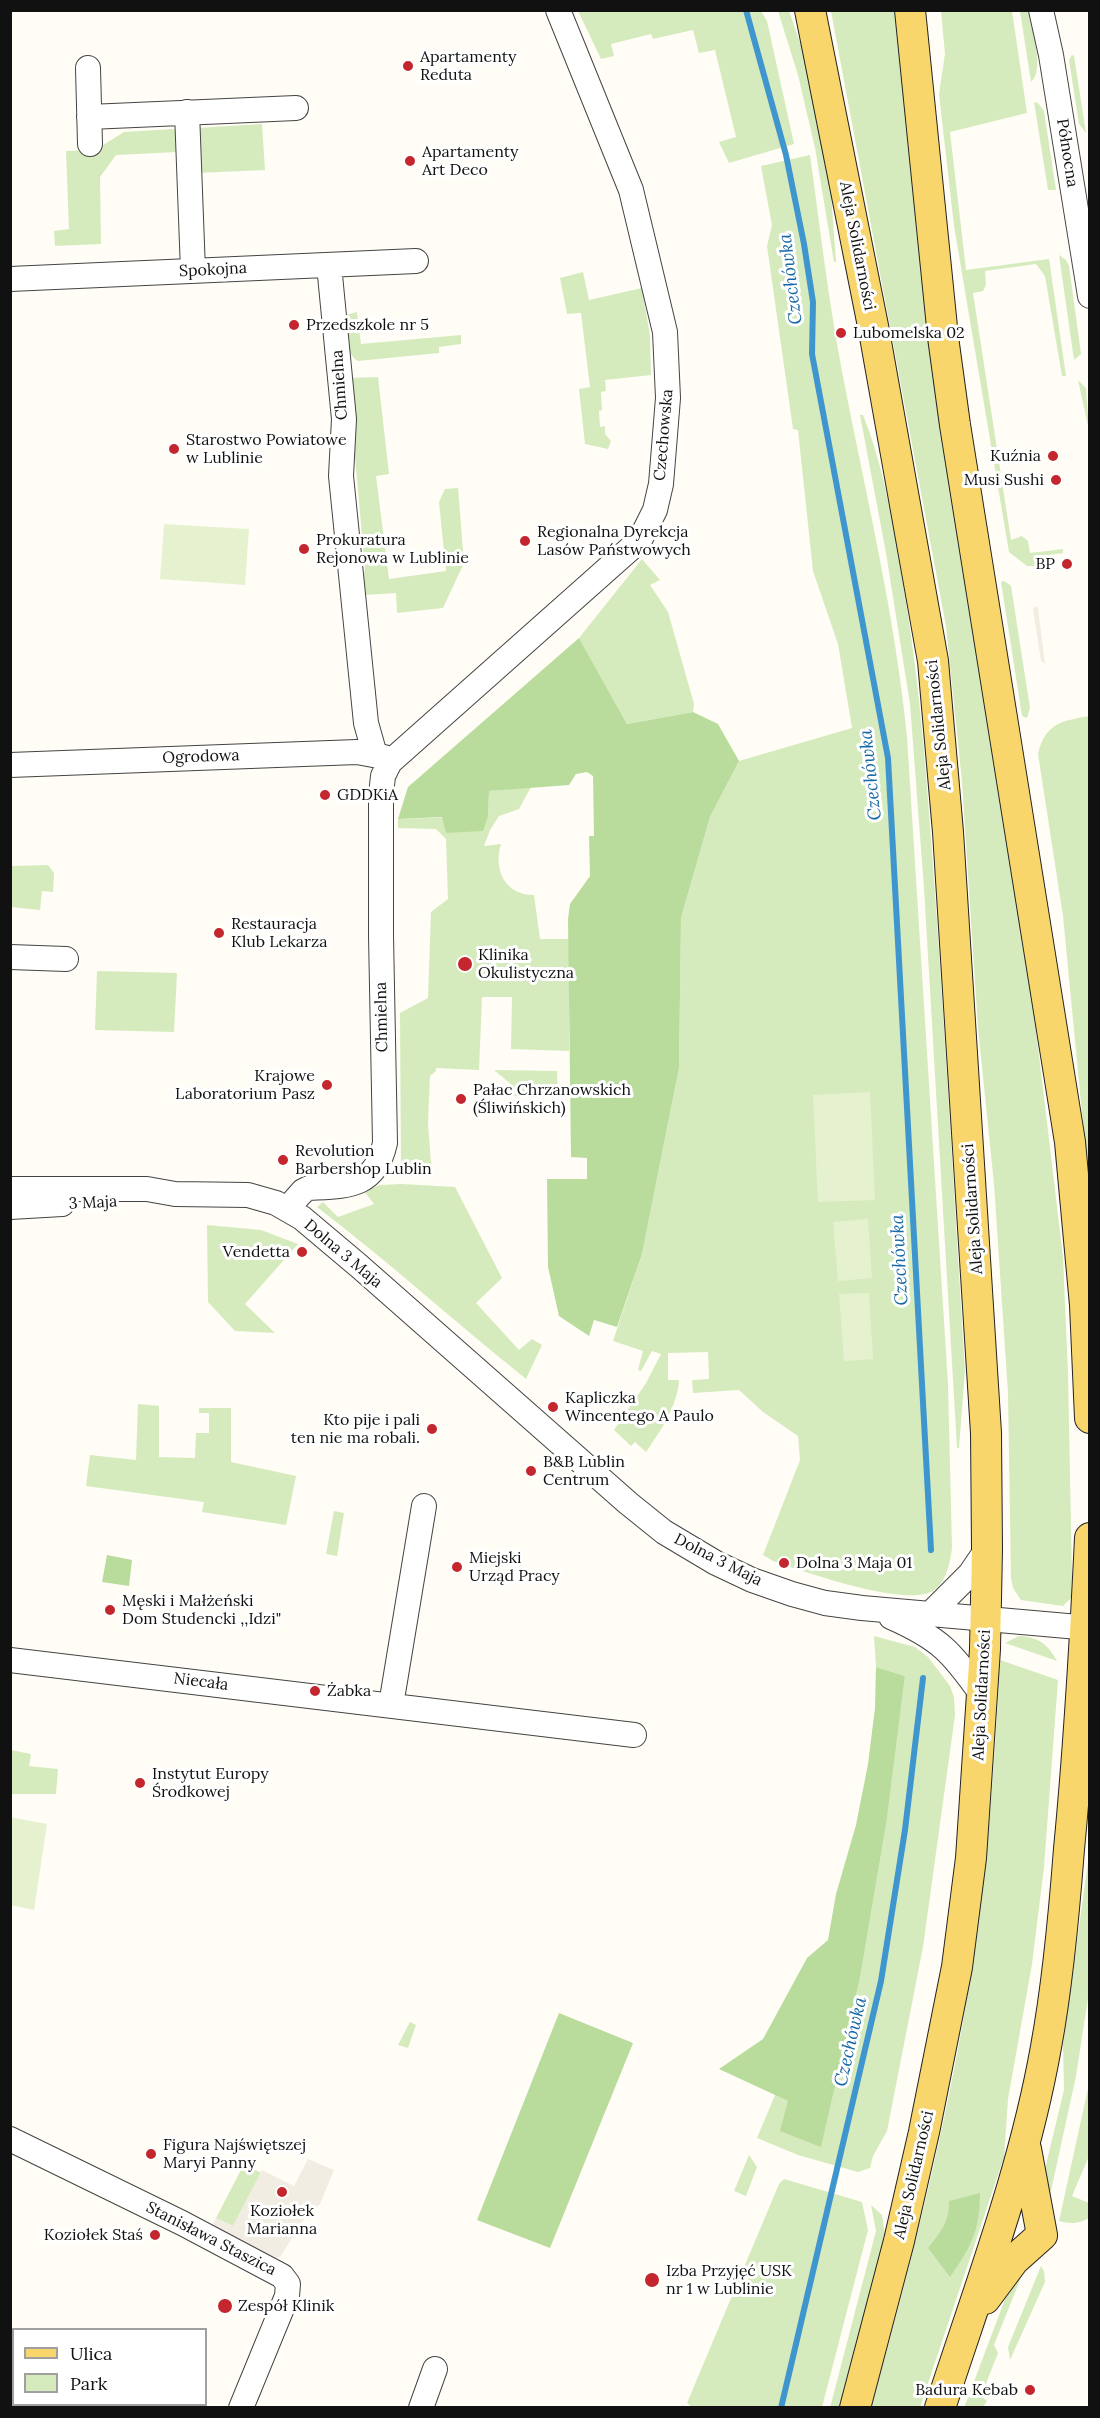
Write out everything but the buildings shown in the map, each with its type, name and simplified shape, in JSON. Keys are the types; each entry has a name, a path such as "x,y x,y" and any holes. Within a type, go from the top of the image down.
{"main road":[{"name":"Aleja Solidarności","path":"810,10 874,330 933,661 945,784 983,1365 987,1549 986,1618 971,1857 955,1978 939,2068 899,2241 855,2408"},
{"path":"910,10 942,326 955,425 1070,1142 1085,1305 1089,1418"},
{"path":"940,2408 1000,2230 1025,2143 1046,2047 1063,1928 1084,1734 1089,1538"},
{"path":"968,2323 1014,2260 1042,2235 1025,2143"}],"street":[{"name":"Czechowska","path":"382,758 640,540 655,510 659,492 668,398 665,332 631,190 558,10"},
{"name":"Północna","path":"1041,10 1051,55 1089,296"},
{"path":"88,68 90,144"},
{"path":"89,117 296,108"},
{"path":"187,112 193,271"},
{"name":"Spokojna","path":"10,279 416,261"},
{"name":"Chmielna","path":"287,1209 303,1191 309,1188 349,1186 366,1177 379,1163 385,1143 381,959 382,758 366,723 341,476 344,419 329,265"},
{"name":"Ogrodowa","path":"10,765 330,752 364,752 382,758"},
{"path":"10,957 66,959"},
{"name":"3 Maja","path":"10,1189 147,1189 175,1194 257,1196 287,1209"},
{"name":"3 Maja","path":"10,1207 147,1200 175,1194"},
{"name":"Dolna 3 Maja","path":"287,1209 359,1266 608,1487 664,1532 716,1563 777,1590 825,1603 1087,1628"},
{"path":"391,1705 424,1506"},
{"path":"930,1614 970,1574 987,1549"},
{"path":"872,1609 921,1630 946,1649 982,1695"},
{"name":"Niecała","path":"10,1660 634,1735"},
{"name":"Stanisława Staszica","path":"11,2140 182,2223 282,2276 288,2284 287,2296 241,2408"},
{"path":"421,2408 435,2369"}],"green space":[{"path":"578,11 761,11 767,21 794,144 729,163 719,142 736,137 715,50 699,53 693,30 653,39 651,34 611,44 614,56 601,59"},
{"path":"778,11 789,11 805,57 830,181 836,262 834,262 815,148 798,75"},
{"path":"831,11 899,11 975,631 1035,1022 1063,1257 1072,1578 1071,1598 1063,1606 1021,1600 1013,1588 1011,1578 1008,1393 994,1184 978,1028 962,782 946,626"},
{"path":"941,11 1012,11 1027,113 950,132 966,270 1049,259 1066,376 1062,376 1045,276 1036,264 985,271 986,285 983,291 973,293 1011,540 1022,536 1028,541 1030,553 1063,549 1063,553 1041,556 1042,566 1027,566 1009,552 954,226 939,94 945,54"},
{"path":"1020,11 1029,11 1036,48 1037,69 1031,82"},
{"path":"1072,55 1086,133 1079,124 1069,60"},
{"path":"1034,102 1038,103 1044,111 1056,190 1048,190"},
{"path":"262,124 265,170 198,173 197,128"},
{"path":"173,129 177,131 177,152 116,155 100,177 101,244 55,246 54,231 69,229 66,151 95,150 124,132"},
{"path":"810,155 832,317 879,553 902,691 907,737 948,1384 952,1548 949,1565 942,1582 934,1590 921,1595 880,1592 830,1580 773,1561 763,1555 800,1460 798,1436 763,1412 739,1390 693,1393 692,1380 709,1379 708,1352 668,1353 668,1380 679,1380 678,1389 667,1418 646,1452 635,1442 631,1446 614,1430 646,1383 661,1354 652,1351 641,1371 638,1370 643,1351 613,1341 642,1254 679,1068 681,918 710,817 739,761 852,728 838,644 813,571 798,430 793,429 767,246 772,225 761,166"},
{"path":"1059,255 1066,260 1069,266 1081,354 1074,360"},
{"path":"583,272 589,300 642,288 650,336 651,375 605,380 606,391 601,392 602,410 599,411 600,427 605,426 605,434 611,441 608,449 585,444 579,389 590,387 581,313 567,314 560,278"},
{"path":"357,312 361,344 461,335 461,344 439,347 439,353 358,361 350,353 348,347 345,315"},
{"path":"378,377 389,474 376,476 389,579 446,571 439,502 445,489 458,488 464,563 443,608 397,613 396,593 365,595 363,578 365,569 348,378"},
{"path":"1078,380 1086,388 1089,430"},
{"path":"860,415 863,415 875,449 892,519 908,616 923,739 965,1370 959,1448 957,1448 924,888 910,704 886,553"},
{"path":"164,524 249,529 245,585 160,579"},
{"path":"642,559 660,580 650,585 668,612 694,704 693,712 627,724 579,638"},
{"path":"1004,581 1011,586 1030,708 1027,718 1022,716 1001,582"},
{"path":"579,638 627,724 693,712 718,724 739,761 710,817 681,918 679,1068 642,1254 617,1327 594,1320 589,1336 559,1316 548,1267 547,1179 587,1179 587,1158 571,1157 568,919 570,904 590,876 589,836 594,836 593,776 587,772 576,774 569,785 489,791 488,816 483,831 446,833 442,817 398,819 408,787"},
{"path":"1089,716 1089,1186 1063,916 1038,754 1045,736 1056,725"},
{"path":"531,787 519,809 499,816 484,846 501,844 499,863 504,879 515,891 534,895 540,939 569,939 569,1051 511,1049 512,997 482,997 479,1070 436,1068 430,1076 428,1123 432,1177 401,1171 400,1013 428,998 431,912 448,899 446,839 436,829 398,828 398,819 488,816 489,791"},
{"path":"48,865 54,873 53,892 42,891 40,910 11,907 11,866"},
{"path":"97,971 177,973 174,1032 95,1030"},
{"path":"494,1070 557,1071 558,1095 512,1096 512,1085"},
{"path":"870,1092 875,1200 818,1202 813,1095"},
{"path":"380,1185 455,1187 502,1278 476,1303 519,1350 532,1339 542,1345 526,1379 317,1207 323,1202 338,1217 374,1204 364,1191"},
{"path":"868,1219 872,1278 838,1281 833,1222"},
{"path":"207,1225 261,1230 298,1244 245,1304 275,1333 235,1331 208,1302"},
{"path":"869,1293 873,1359 844,1361 839,1294"},
{"path":"138,1404 159,1406 159,1457 195,1458 196,1433 209,1433 209,1413 199,1413 199,1408 231,1408 231,1462 296,1476 286,1525 202,1512 204,1502 86,1486 90,1455 136,1460"},
{"path":"334,1511 344,1513 337,1556 326,1554"},
{"path":"107,1555 132,1560 129,1586 102,1582"},
{"path":"874,1636 915,1647 928,1657 950,1686 954,1697 955,1715 923,1947 887,2131 873,2156 870,2168 858,2172 798,2155 757,2138 775,2095 788,2101 821,2146 860,1978 887,1819 905,1676 876,1667"},
{"path":"1019,1636 1042,1642 1057,1661 1005,1643"},
{"path":"1000,1660 1058,1680 1044,1867 1032,1964 1008,2099 1004,2157 920,2407 871,2408 931,2175 967,1998 981,1904 988,1835"},
{"path":"876,1667 905,1676 887,1819 860,1978 821,2147 780,2131 788,2101 719,2069 763,2039 807,1958 828,1940 836,1894 856,1825 868,1764 875,1708"},
{"path":"11,1750 31,1754 29,1766 58,1769 56,1794 11,1794"},
{"path":"10,1817 47,1824 34,1910 11,1905"},
{"path":"1089,1854 1089,1992 1076,2076 1047,2209 1043,2177 1064,2090 1063,2044"},
{"path":"559,2013 633,2043 550,2248 477,2220"},
{"path":"410,2022 416,2025 408,2048 398,2045"},
{"path":"1089,2084 1089,2156 1072,2196 1089,2203 1089,2218 1078,2222 1063,2222 1059,2221"},
{"path":"749,2155 757,2167 746,2196 734,2191"},
{"path":"244,2164 261,2173 233,2226 216,2218"},
{"path":"784,2179 862,2202 868,2230 822,2407 692,2407 687,2403 779,2184"},
{"path":"980,2193 980,2206 973,2238 950,2277 928,2248 946,2221 949,2201"},
{"path":"871,2205 882,2215 885,2235 840,2407 830,2408 876,2231"},
{"path":"1026,2265 994,2345 998,2353 981,2396 987,2401 983,2407 964,2408 1013,2278"},
{"path":"1041,2266 1045,2282 1010,2360 1008,2347"}],"shaded area":[{"path":"1036,606 1045,664 1041,661 1033,609"},
{"path":"308,2159 334,2170 320,2204 306,2216 280,2257 273,2259 211,2228 216,2218 233,2226 262,2170 294,2186"}],"waterway":[{"name":"Czechówka","path":"746,10 786,155 804,244 813,302 812,354 888,758 931,1550"},
{"name":"Czechówka","path":"781,2408 881,1981 905,1830 923,1678"}],"place":[{"name":"Apartamenty Reduta","path":"408,66"},
{"name":"Apartamenty Art Deco","path":"410,161"},
{"name":"Przedszkole nr 5","path":"294,325"},
{"name":"Lubomelska 02","path":"841,333"},
{"name":"Starostwo Powiatowe w Lublinie","path":"174,449"},
{"name":"Kuźnia","path":"1053,456"},
{"name":"Musi Sushi","path":"1056,480"},
{"name":"Regionalna Dyrekcja Lasów Państwowych","path":"525,541"},
{"name":"Prokuratura Rejonowa w Lublinie","path":"304,549"},
{"name":"BP","path":"1067,564"},
{"name":"GDDKiA","path":"325,795"},
{"name":"Restauracja Klub Lekarza","path":"219,933"},
{"name":"Klinika Okulistyczna","path":"465,964"},
{"name":"Krajowe Laboratorium Pasz","path":"327,1085"},
{"name":"Pałac Chrzanowskich (Śliwińskich)","path":"461,1099"},
{"name":"Revolution Barbershop Lublin","path":"283,1160"},
{"name":"Vendetta","path":"302,1252"},
{"name":"Kapliczka Wincentego A Paulo","path":"553,1407"},
{"name":"Kto pije i pali ten nie ma robali.","path":"432,1429"},
{"name":"B&B Lublin Centrum","path":"531,1471"},
{"name":"Dolna 3 Maja 01","path":"784,1563"},
{"name":"Miejski Urząd Pracy","path":"457,1567"},
{"name":"Męski i Małżeński Dom Studencki ,,Idzi\"","path":"110,1610"},
{"name":"Żabka","path":"315,1691"},
{"name":"Instytut Europy Środkowej","path":"140,1783"},
{"name":"Figura Najświętszej Maryi Panny","path":"151,2154"},
{"name":"Koziołek Marianna","path":"282,2192"},
{"name":"Koziołek Staś","path":"155,2235"},
{"name":"Izba Przyjęć USK nr 1 w Lublinie","path":"652,2280"},
{"name":"Zespół Klinik","path":"225,2306"},
{"name":"Badura Kebab","path":"1030,2390"}]}
